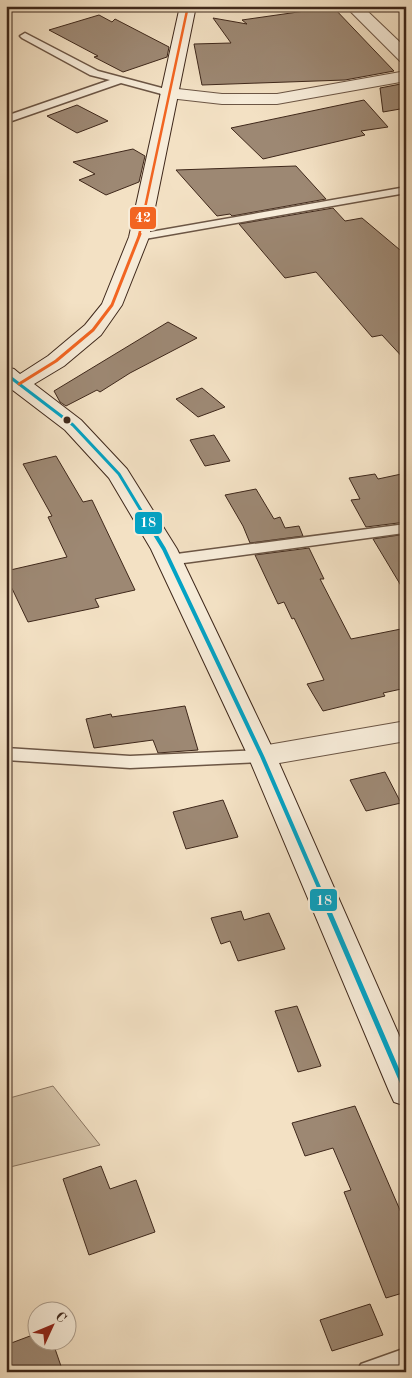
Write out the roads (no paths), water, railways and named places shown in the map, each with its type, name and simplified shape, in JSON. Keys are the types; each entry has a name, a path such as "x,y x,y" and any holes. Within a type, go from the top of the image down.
{"street":[{"path":"188,6 139,237 112,305 93,330 56,361 13,379 73,425 119,474 169,560 262,756 406,1091"},
{"path":"354,6 406,57"},
{"path":"170,93 222,99 278,99 406,76"},
{"path":"262,756 406,731"}],"lane":[{"path":"25,36 94,73 118,81 170,93"},
{"path":"6,120 118,81"},
{"path":"139,237 406,190"},
{"path":"169,560 404,528"},
{"path":"6,754 130,762 262,756"},
{"path":"369,1372 406,1359"}]}
